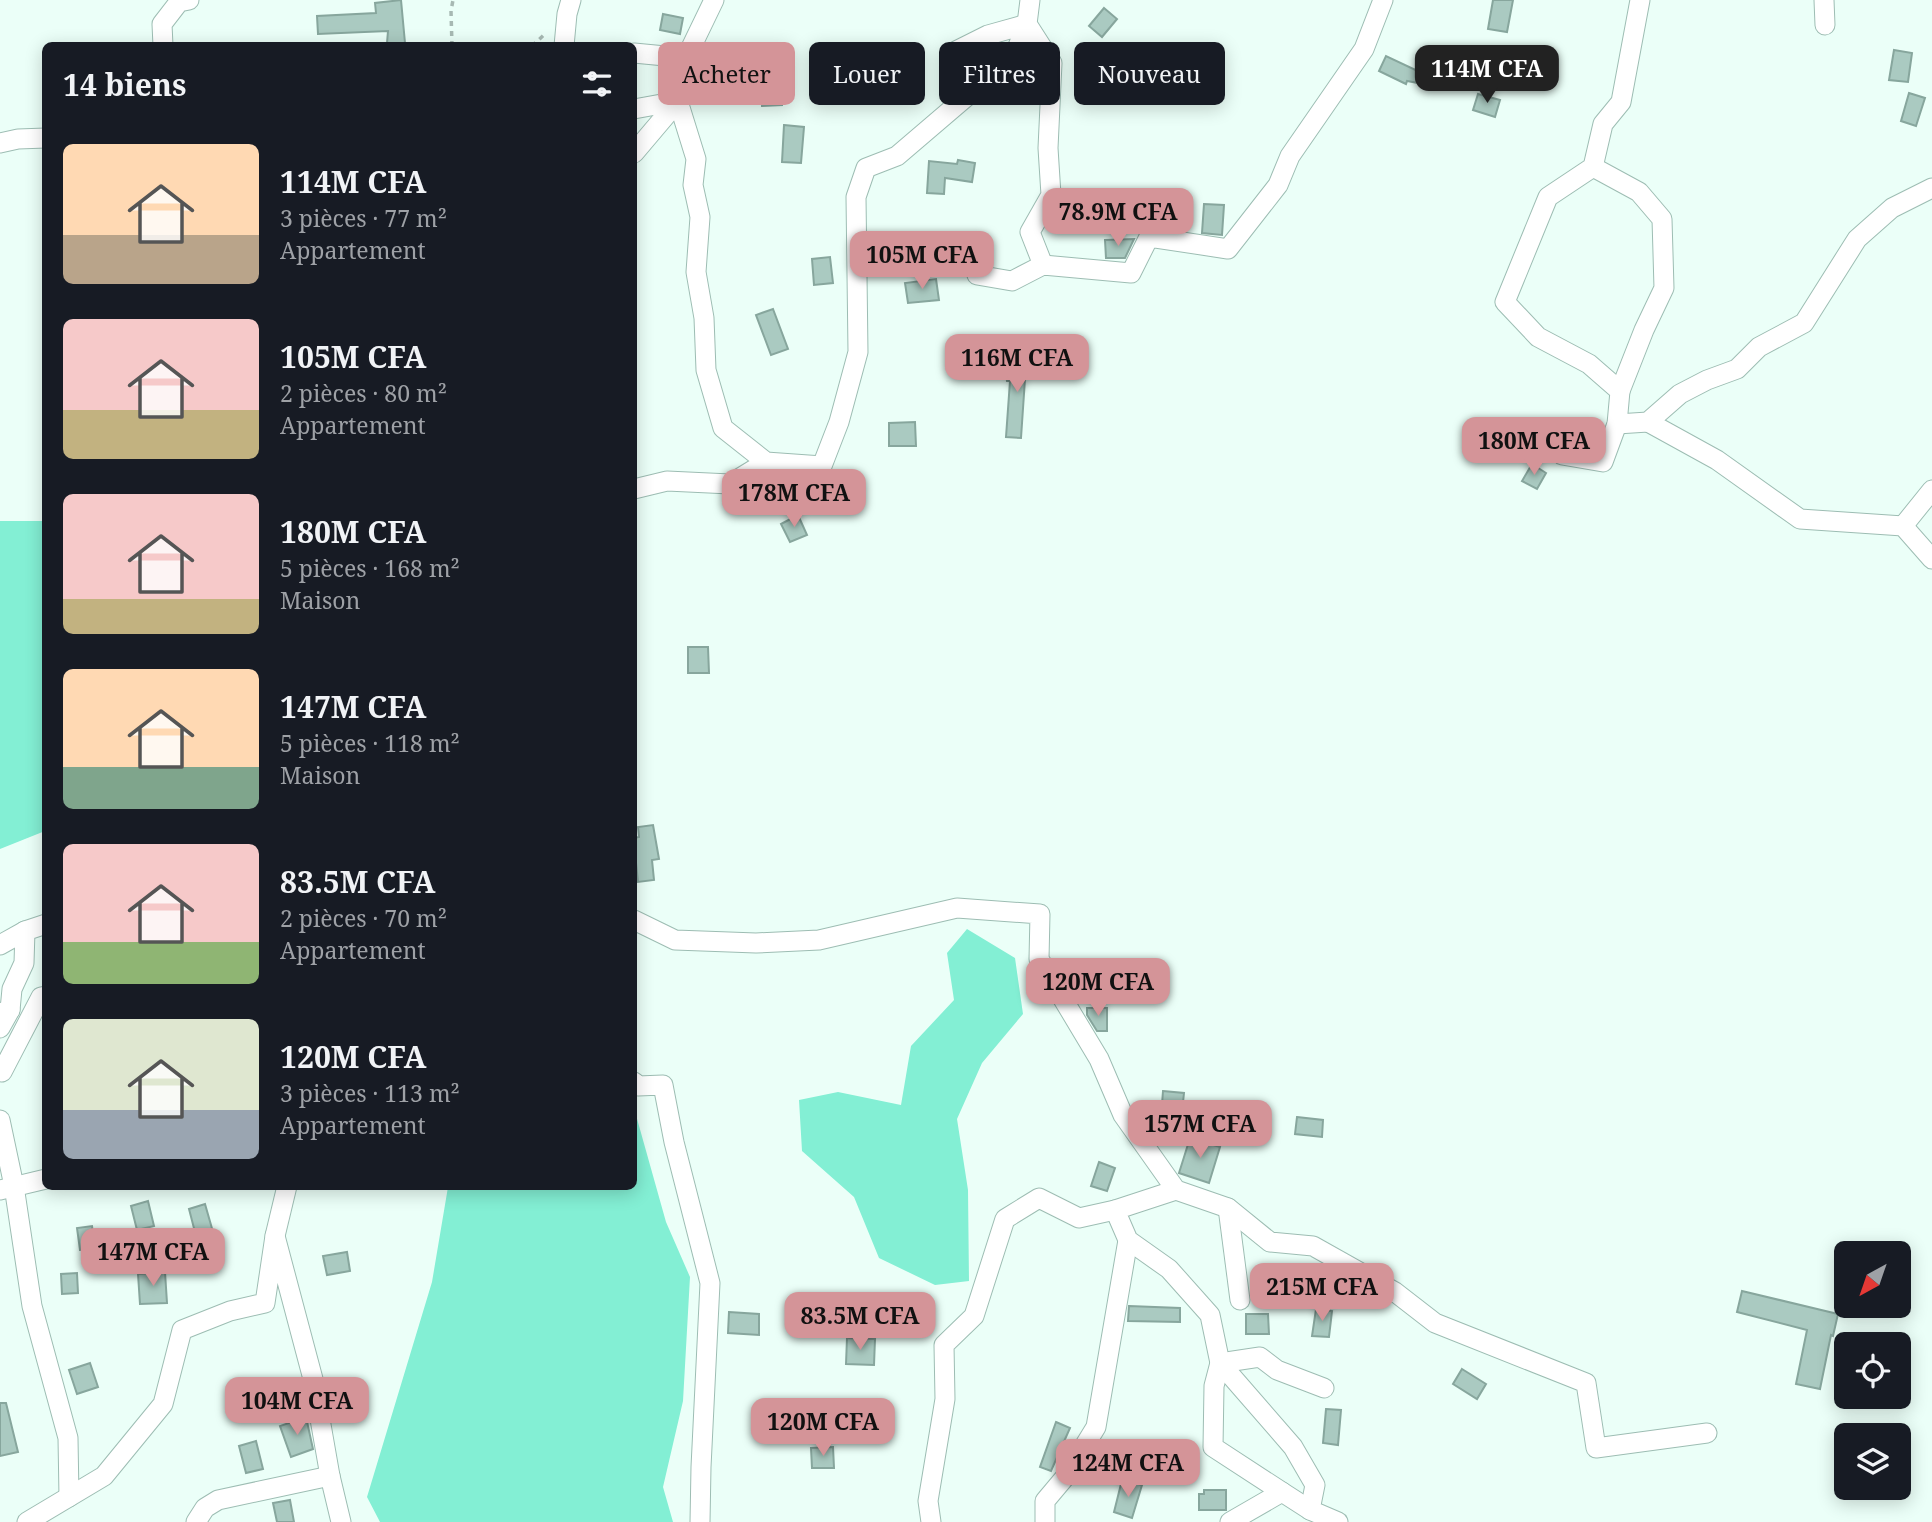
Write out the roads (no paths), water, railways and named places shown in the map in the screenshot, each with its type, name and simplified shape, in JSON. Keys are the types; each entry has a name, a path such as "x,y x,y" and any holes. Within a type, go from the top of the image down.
{"street":[{"path":"163,42 162,24 179,2 189,0"},
{"path":"565,42 571,0"},
{"path":"694,42 714,0"},
{"path":"637,488 667,481 730,484 766,463 822,466 839,422 858,352 856,197 866,168 897,156 1014,56 1027,24 1030,0"},
{"path":"977,275 1012,281 1043,265 1131,273 1149,237 1228,249 1278,185 1290,156 1364,49 1384,0"},
{"path":"1620,391 1589,364 1538,337 1505,302 1548,197 1592,166 1603,124 1621,102 1640,0"},
{"path":"1825,0 1825,25"},
{"path":"976,42 1027,24"},
{"path":"1027,24 1052,63 1048,148 1051,195 1030,232 1043,265"},
{"path":"637,54 658,56"},
{"path":"637,108 658,105"},
{"path":"637,149 675,105"},
{"path":"679,105 696,159 693,185 700,217 696,272 704,318 706,370 723,428 766,463"},
{"path":"0,144 18,139 42,138"},
{"path":"1562,455 1603,462 1617,424 1620,391 1664,288 1662,219 1639,192 1592,166"},
{"path":"1648,422 1680,394 1737,369 1759,347 1804,323 1857,239 1892,208 1932,188"},
{"path":"1617,424 1648,422 1717,460 1800,519 1903,526 1932,559"},
{"path":"1903,526 1932,490"},
{"path":"637,921 675,940 756,943 819,940 957,908 1040,914 1039,959 1100,1059 1123,1115 1176,1190 1228,1208 1270,1242 1312,1246 1395,1292 1435,1323 1586,1384 1597,1448 1707,1433"},
{"path":"0,945 42,925"},
{"path":"0,1028 12,989 24,963 25,931"},
{"path":"1,1073 42,997"},
{"path":"637,1085 663,1085 674,1142 710,1283 700,1522"},
{"path":"0,1120 7,1188 32,1306 68,1438 69,1497"},
{"path":"7,1188 42,1180"},
{"path":"27,1522 104,1476 163,1405 182,1330 230,1311 265,1303 275,1236 286,1190"},
{"path":"931,1522 928,1502 945,1399 944,1345 974,1317 1005,1219 1039,1198 1079,1218 1115,1210 1176,1190"},
{"path":"1228,1208 1240,1300"},
{"path":"1115,1210 1128,1240 1169,1269 1210,1315 1220,1363 1214,1386 1213,1447 1310,1510 1338,1522"},
{"path":"275,1236 313,1379 341,1522"},
{"path":"1045,1522 1045,1501 1066,1475 1097,1427 1128,1240"},
{"path":"1220,1363 1260,1357 1277,1370 1324,1388"},
{"path":"1220,1363 1293,1447 1315,1485 1310,1510"},
{"path":"196,1522 205,1508 218,1500 330,1476"},
{"path":"1230,1522 1282,1492"}]}
